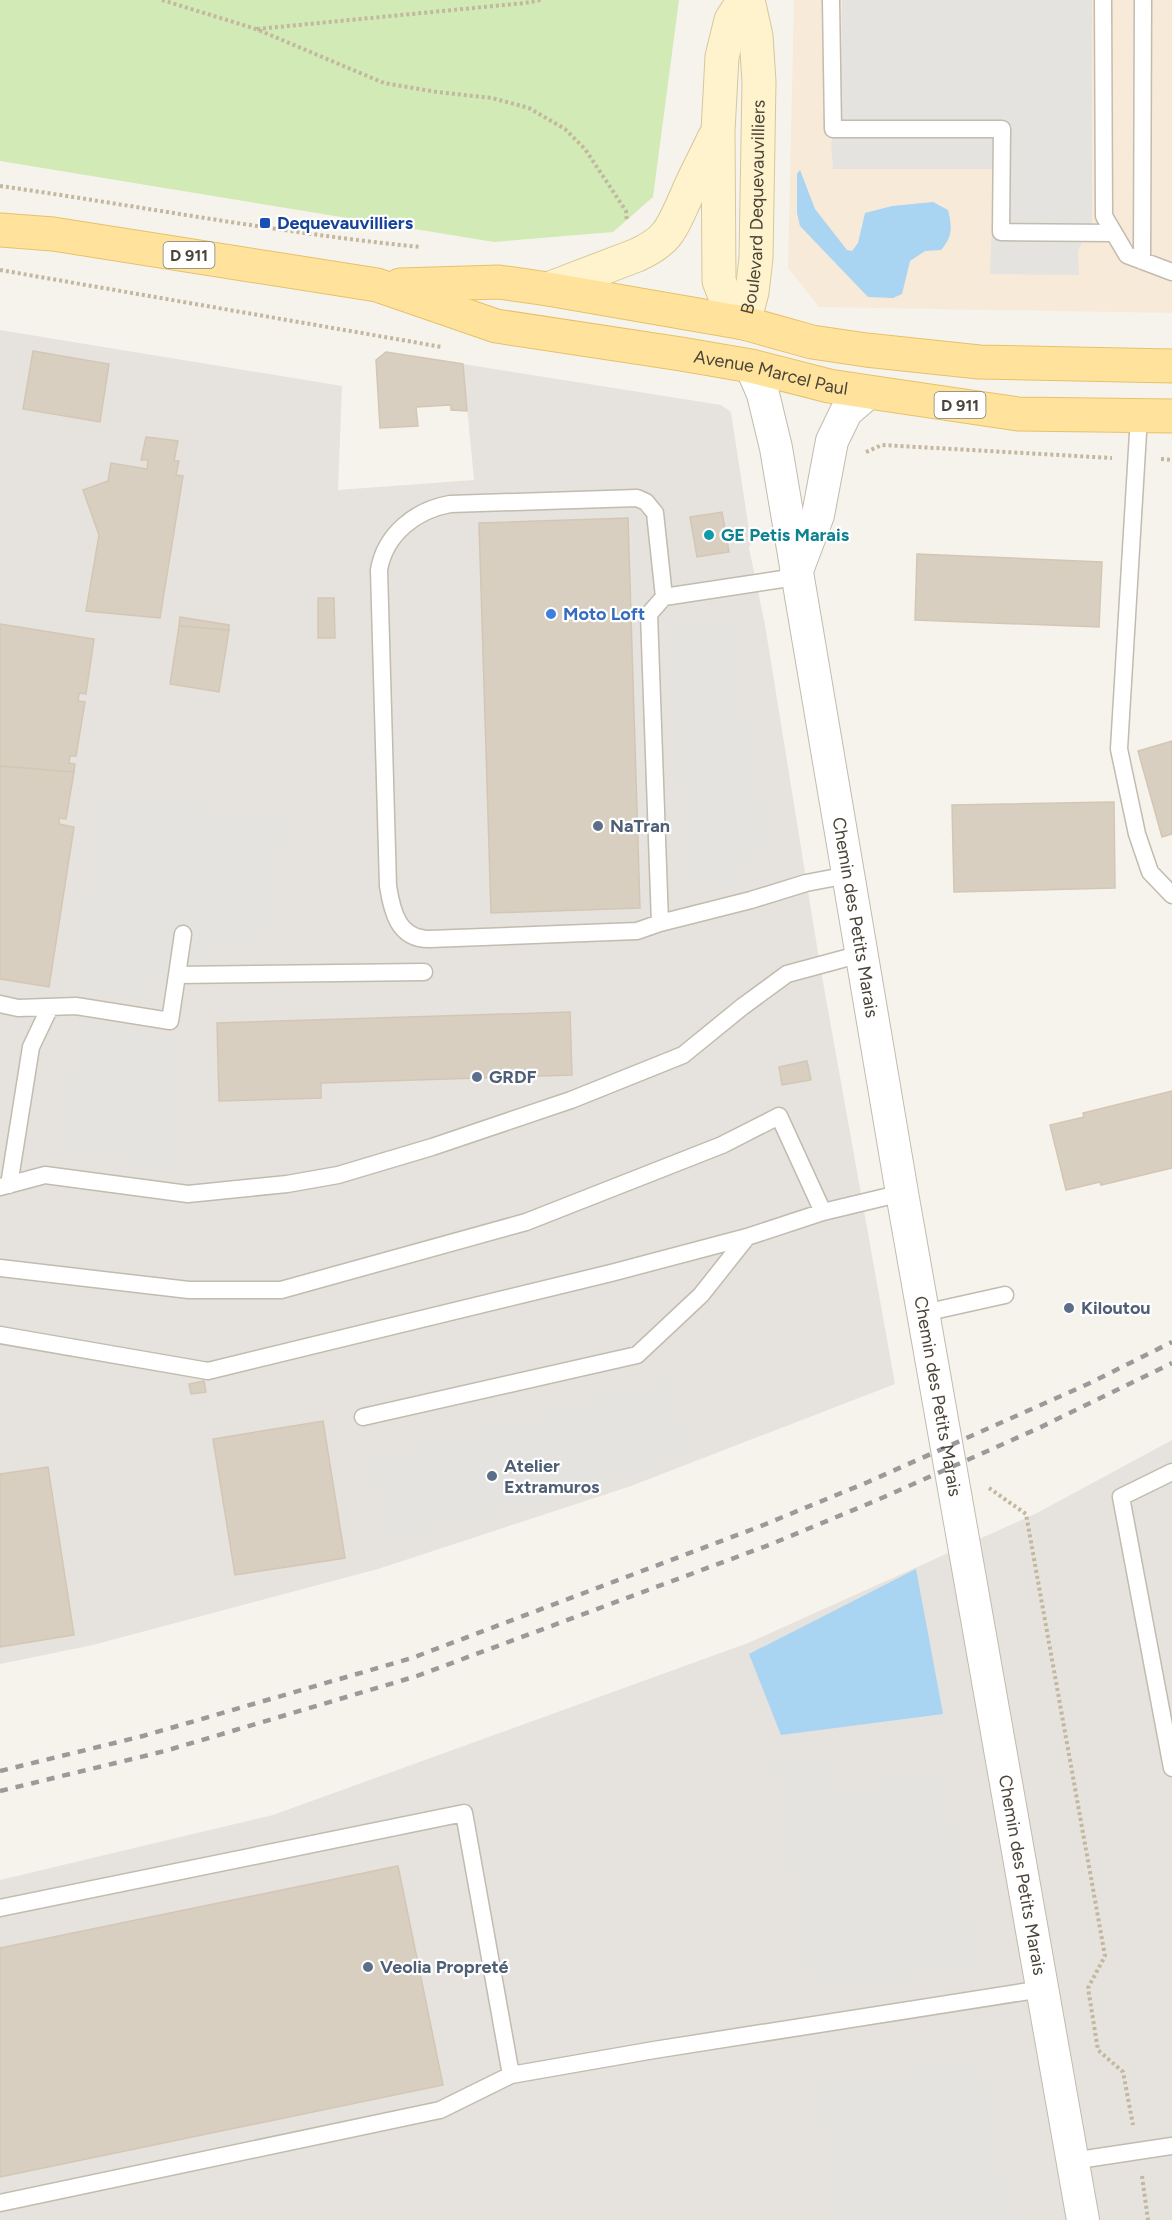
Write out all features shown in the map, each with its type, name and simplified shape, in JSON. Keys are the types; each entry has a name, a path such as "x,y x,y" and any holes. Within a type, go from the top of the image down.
{"main road":[{"name":"Boulevard Dequevauvilliers","path":"744,323 726,299 719,281 718,131 722,57 731,20 746,0"},
{"name":"Boulevard Dequevauvilliers","path":"744,323 752,292 756,258 759,82 756,36 746,0"},
{"name":"Boulevard Dequevauvilliers","path":"548,289 637,255 666,236 677,221 685,198 718,131"},
{"name":"Avenue Marcel Paul","path":"0,230 53,234 377,285 496,326 624,344 751,366 829,386 870,393 1018,414 1172,416"},
{"name":"Avenue Marcel Paul","path":"377,285 499,282 744,323 812,342 979,362 1172,366"},
{"path":"744,323 751,366"}],"street":[{"name":"Chemin des Petits Marais","path":"751,366 764,394 773,434 902,1193 1083,2220"},
{"path":"796,575 818,515 831,441 846,412 870,393"}],"lane":[{"path":"831,0 832,129 1002,129 1001,232 1114,233"},
{"path":"1103,0 1104,216 1127,255 1172,272"},
{"path":"1142,261 1143,0"},
{"path":"1139,416 1119,749 1137,834 1150,872 1172,895"},
{"path":"664,597 655,513 646,502 637,498 492,501 434,507 413,518 399,531 384,553 379,570 388,886 394,914 399,925 414,937 429,939 637,931 806,883 848,875"},
{"path":"660,923 649,614 664,597 796,575"},
{"path":"0,1004 18,1008 76,1006 170,1021 183,934"},
{"path":"50,1007 31,1047 4,1186 45,1175 188,1194 287,1184 338,1175 571,1101 683,1055 787,974 861,954"},
{"path":"177,975 424,972"},
{"path":"0,1268 189,1290 281,1290 526,1222 722,1145 779,1116 823,1212"},
{"path":"0,1335 208,1371 600,1275 747,1237 823,1212 902,1193"},
{"path":"363,1417 637,1355 701,1295 747,1237"},
{"path":"924,1313 1005,1295"},
{"path":"1172,1472 1122,1497 1172,1768"},
{"path":"0,1908 464,1813 511,2075"},
{"path":"0,2203 440,2110 511,2075 1042,1989"},
{"path":"1072,2161 1172,2146"}],"path":[{"path":"162,0 256,29 384,83 492,98 528,108 565,129 585,149 626,212 628,231"},
{"path":"256,29 541,0"},
{"path":"0,186 293,232 427,248"},
{"path":"0,270 443,347"},
{"path":"862,454 882,445 1172,460"},
{"path":"950,1461 1026,1514 1105,1956 1088,1988 1098,2050 1123,2072 1148,2220"}],"shaded area":[{"path":"794,0 1172,0 1172,313 819,307 788,268"},
{"path":"842,0 1092,0 1092,221 1078,251 1079,275 990,274 994,169 833,169 831,143 841,113"},
{"path":"0,330 342,386 338,490 474,480 463,364 721,405 731,412 751,543 749,548 765,625 820,965 895,1384 631,1486 378,1569 93,1645 0,1664"},
{"path":"735,626 737,652 741,653 743,712 750,712 750,739 756,738 758,797 765,796 766,856 743,857 742,885 681,887 672,628"},
{"path":"101,789 289,816 269,933 167,974 135,998 69,989"},
{"path":"79,1021 183,1036 175,1091 186,1120 176,1172 56,1153"},
{"path":"675,1377 689,1451 628,1479 378,1544 370,1456"},
{"path":"1172,1440 1172,2220 0,2220 0,1880 273,1815 748,1643 1037,1513"},
{"path":"827,1749 834,1788 946,1766 980,1968 810,1997 771,1759"},
{"path":"983,2055 1012,2220 838,2220 814,2085"}],"green space":[{"path":"0,0 679,0 653,197 613,232 494,242 0,161"}],"water":[{"path":"800,170 815,209 847,250 852,251 858,243 865,213 892,206 933,202 948,210 950,236 941,250 925,251 910,261 902,294 893,298 868,297 800,226 797,213 797,174"},
{"path":"916,1569 943,1714 781,1735 749,1654"}],"building":[{"path":"33,351 109,364 100,422 23,409"},
{"path":"386,352 463,364 467,411 451,410 451,405 416,407 418,426 380,428 376,360"},
{"path":"146,437 178,441 174,461 179,461 176,475 183,476 160,618 86,611 99,535 83,490 108,481 111,463 147,469 148,460 141,460"},
{"name":"GE Petis Marais","path":"722,512 729,552 697,557 690,517"},
{"path":"628,518 640,908 491,913 479,523"},
{"path":"917,554 1102,562 1099,627 915,620"},
{"path":"318,598 334,598 335,638 318,638"},
{"path":"180,617 229,625 229,630 179,626"},
{"path":"0,624 94,639 86,694 79,693 78,701 85,702 76,756 70,756 69,763 75,764 74,772 0,766"},
{"path":"179,626 229,630 219,692 170,684"},
{"path":"1172,741 1172,834 1162,837 1138,751"},
{"path":"0,766 74,772 66,819 59,818 59,824 74,827 49,987 0,979"},
{"path":"1114,802 1115,888 954,892 952,805"},
{"path":"570,1012 572,1075 321,1083 321,1098 219,1101 217,1023"},
{"path":"807,1061 811,1080 782,1085 779,1067"},
{"path":"1172,1091 1172,1168 1101,1185 1100,1182 1066,1190 1050,1125 1084,1117 1083,1113"},
{"path":"204,1381 206,1392 191,1394 189,1384"},
{"path":"323,1421 345,1558 235,1575 213,1439"},
{"path":"48,1467 74,1635 0,1647 0,1474"},
{"path":"398,1866 443,2085 0,2177 0,1948"}],"railway":[{"path":"0,1771 143,1736 412,1658 761,1526 868,1482 1090,1383 1172,1342"},
{"path":"0,1791 165,1751 417,1676 769,1545 1039,1428 1172,1363"}],"place":[{"name":"Dequevauvilliers","path":"265,223"},
{"name":"GE Petis Marais","path":"709,535"},
{"name":"Moto Loft","path":"551,614"},
{"name":"NaTran","path":"598,826"},
{"name":"GRDF","path":"477,1077"},
{"name":"Kiloutou","path":"1069,1308"},
{"name":"Atelier Extramuros","path":"492,1476"},
{"name":"Veolia Propreté","path":"368,1967"}]}
